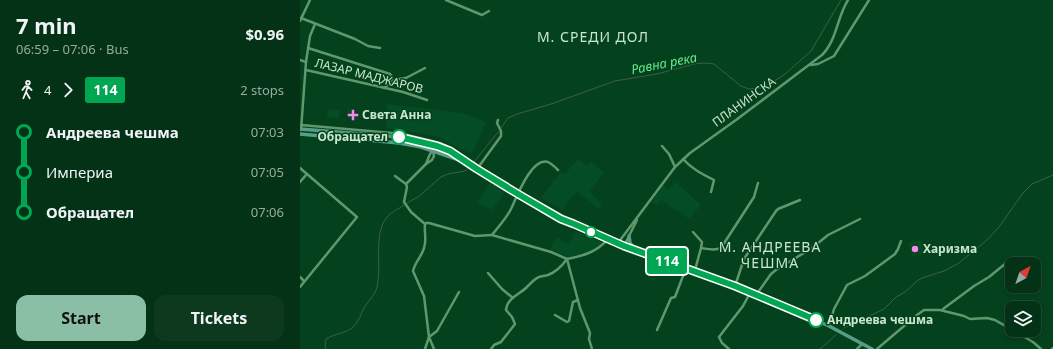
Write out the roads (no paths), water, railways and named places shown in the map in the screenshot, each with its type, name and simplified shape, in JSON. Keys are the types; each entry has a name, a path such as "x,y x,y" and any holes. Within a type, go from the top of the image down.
{"street":[{"path":"310,0 300,20 356,39 368,46 380,48"},
{"path":"446,0 482,15 489,11"},
{"name":"ПЛАНИНСКА","path":"640,215 667,175 683,159 810,65 829,48 842,11 848,0"},
{"path":"810,65 818,64 834,56 869,0"},
{"path":"315,24 308,48 306,62 300,134 399,143 421,147 468,161"},
{"path":"308,48 390,74 392,80 389,85 384,88"},
{"path":"300,60 306,62"},
{"path":"392,80 406,78 425,68"},
{"name":"ЛАЗАР МАДЖАРОВ","path":"306,70 371,84 418,96 427,100"},
{"path":"477,169 501,136 501,131 497,123 498,120"},
{"path":"301,128 399,137 437,146 468,161"},
{"path":"301,128 403,134 440,143 453,149 477,169 561,219 624,246 695,270 750,292 829,326 872,349"},
{"path":"437,146 430,154 426,164 406,184 407,187 404,202 416,217 425,224 429,223 475,236 492,235 551,252 567,259"},
{"path":"662,146 669,154 675,167"},
{"path":"683,159 688,165 698,172 714,180 711,192"},
{"path":"492,235 511,210 529,173 544,162 549,162 558,170"},
{"path":"300,168 357,217 300,287"},
{"path":"300,182 307,174"},
{"path":"395,176 406,184"},
{"path":"701,248 712,250 721,248 754,196 758,183"},
{"path":"735,286 744,259 776,211 800,200"},
{"path":"624,246 640,215"},
{"path":"618,243 640,215"},
{"path":"756,295 771,274 776,270 815,247 828,235 860,219"},
{"path":"425,224 426,240 424,249 414,265 413,271 424,296 429,337 434,349"},
{"path":"693,232 702,242 695,270"},
{"path":"629,236 630,243 637,250"},
{"path":"491,349 494,345 501,342 515,324 512,317 506,310 506,305 513,298 539,277 556,271 567,259 585,255 603,245 608,239"},
{"path":"829,326 834,309 847,285 865,276 895,254 901,241"},
{"path":"567,259 580,308 590,333 589,339 592,349"},
{"path":"943,310 1005,264"},
{"path":"657,330 671,298 675,298 686,267"},
{"path":"488,273 502,289 513,298"},
{"path":"300,277 304,281"},
{"path":"425,349 429,337 437,332 458,292"},
{"path":"729,349 722,343 719,337 743,306 750,292"},
{"path":"555,315 567,322 569,321 573,302 578,300"},
{"path":"878,349 924,310 943,310 970,319 987,318 995,320 1033,342 1041,349"},
{"path":"857,349 863,343"}],"waterway":[{"name":"Равна река","path":"501,128 508,118 517,114 551,104 615,81 657,74 694,64 714,64 741,86 749,89 760,88 770,84 785,74 811,51 841,0"},
{"name":"Равна река","path":"474,162 499,131"},
{"name":"Равна река","path":"407,203 418,197 441,177 448,174 465,171 470,167"},
{"path":"844,328 884,309 896,297 905,292 922,278 944,271 959,263 987,240 999,227 1023,193 1032,184 1053,175"},
{"name":"Равна река","path":"326,349 326,339 351,329 359,320 364,308 375,293 378,279 380,232 387,217 404,205"},
{"path":"820,349 836,335"}],"place":[{"name":"Света Анна","path":"353,115"},
{"name":"Обращател","path":"399,137"},
{"name":"Харизма","path":"915,249"},
{"name":"Андреева чешма","path":"816,320"}],"district":[{"name":"М. СРЕДИ ДОЛ","path":"593,37"},
{"name":"М. АНДРЕЕВА ЧЕШМА","path":"770,256"}]}
